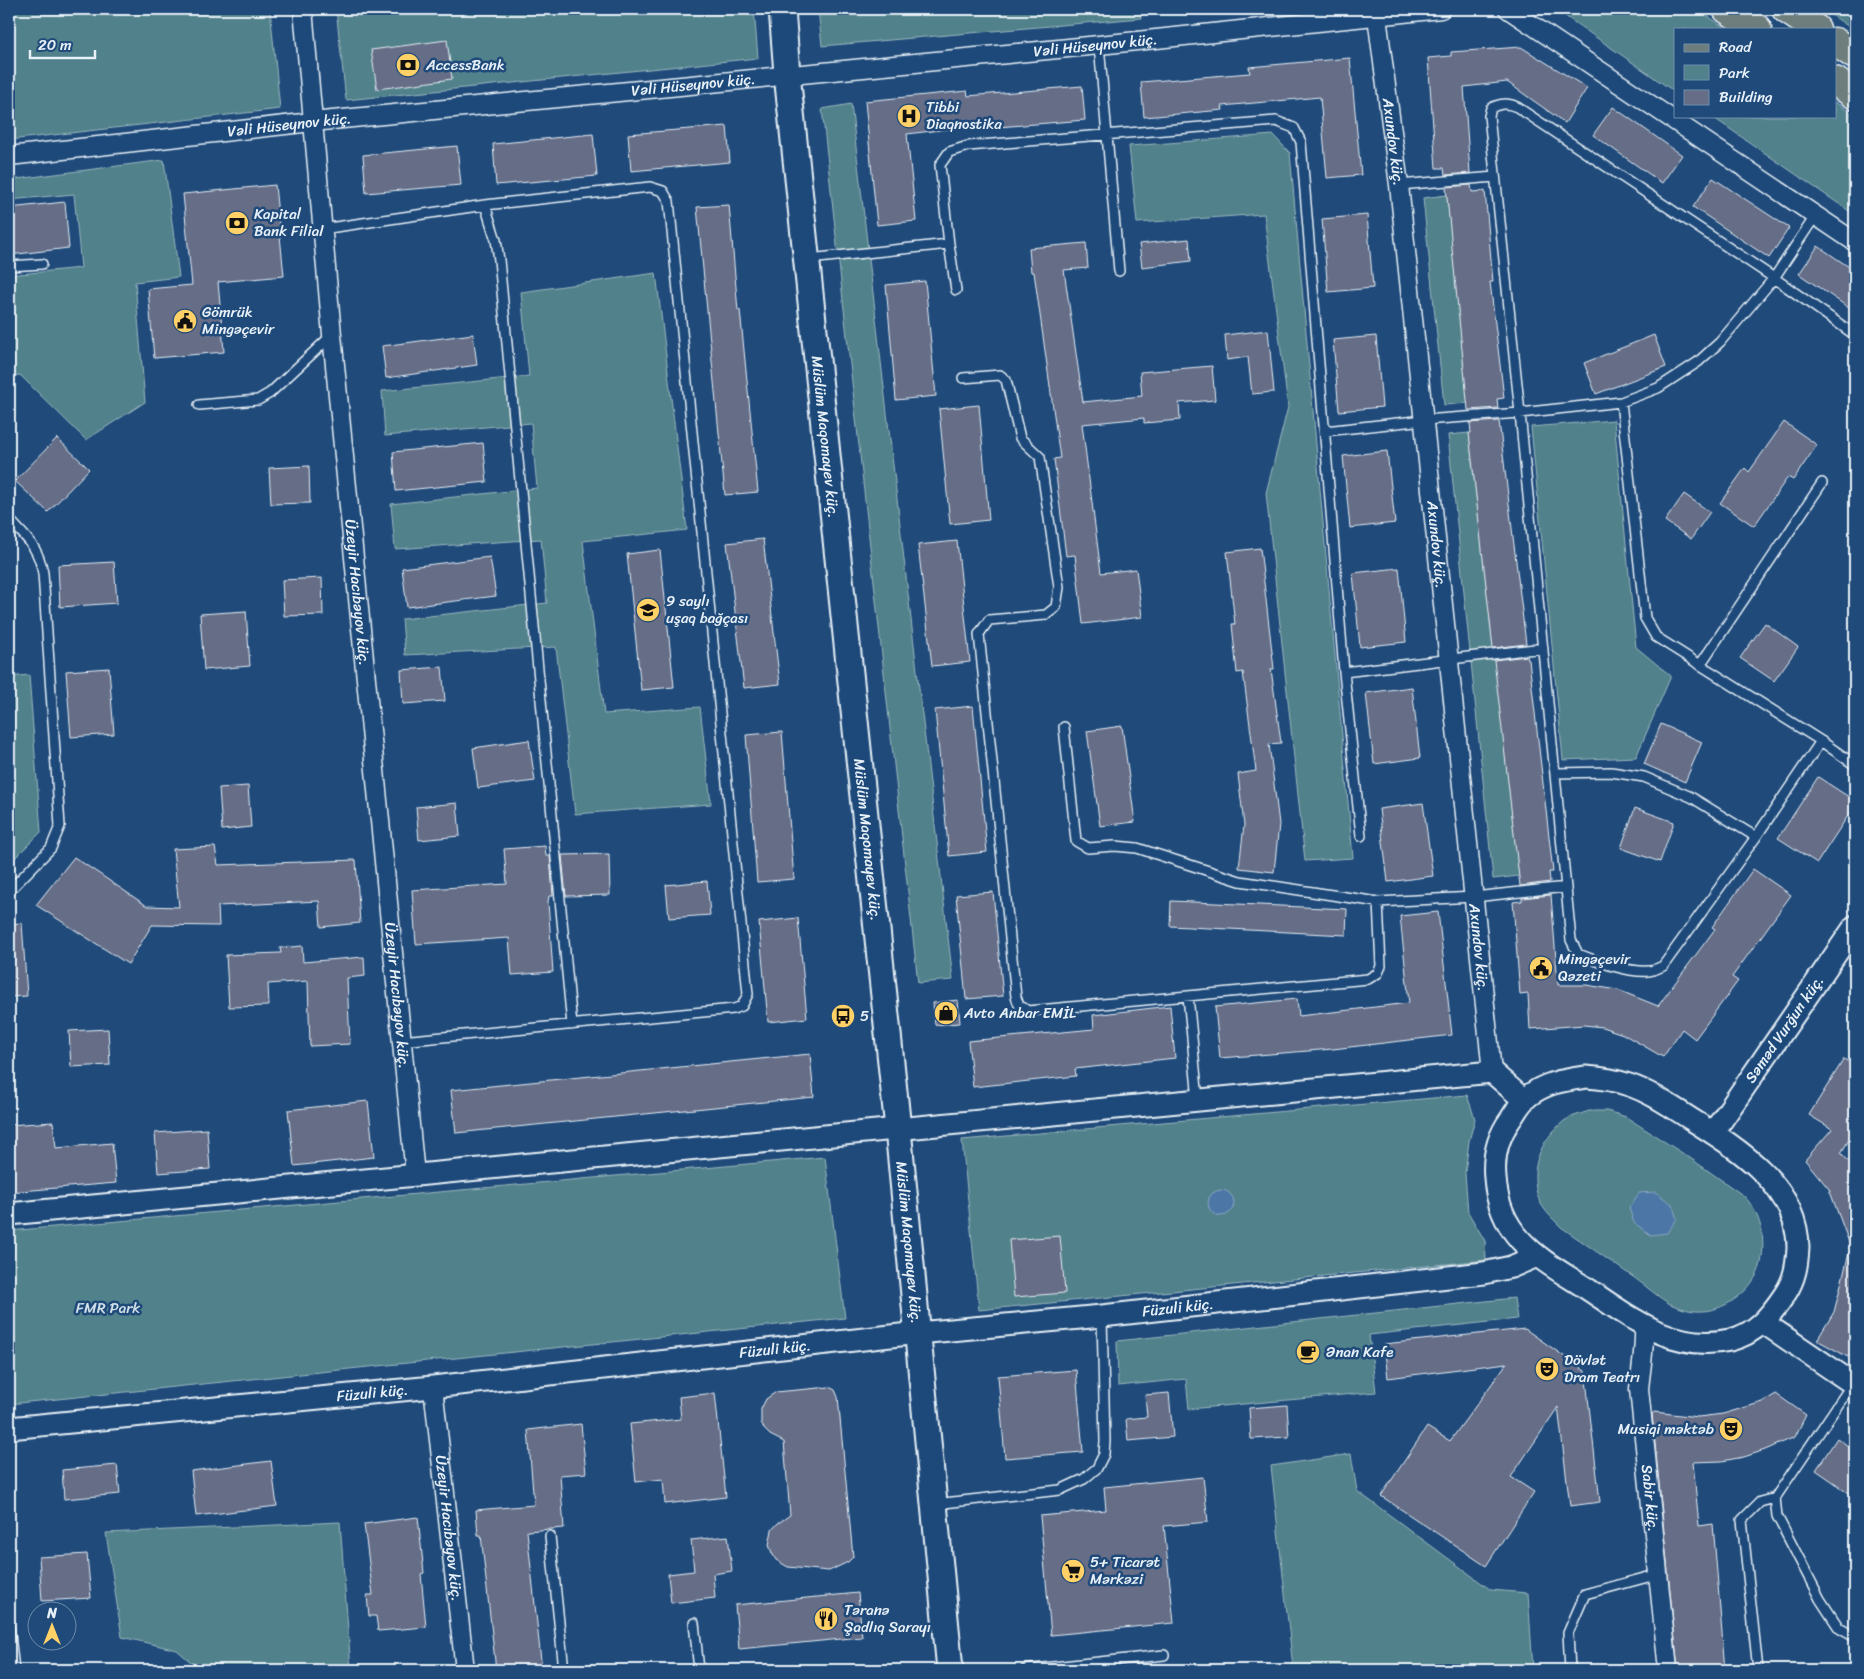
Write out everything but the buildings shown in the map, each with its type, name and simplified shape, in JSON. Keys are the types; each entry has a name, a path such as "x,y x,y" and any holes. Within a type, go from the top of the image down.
{"main road":[{"name":"Müslüm Maqomayev küç.","path":"782,9 806,259 898,1130 950,1670"},
{"path":"1727,9 1756,28"},
{"path":"1786,9 1814,28"},
{"path":"1836,43 1855,55"},
{"path":"1836,82 1855,95"}],"street":[{"name":"Üzeyir Hacıbəyov küç.","path":"303,9 332,335 415,1176"},
{"name":"Vəli Hüseynov küç.","path":"9,156 312,122 787,74 1099,45 1377,12 1441,9"},
{"path":"1508,9 1855,242"},
{"name":"Axundov küç.","path":"1377,12 1399,185 1492,1072"},
{"name":"Səməd Vurğun küç.","path":"1713,1133 1855,926"},
{"path":"9,1214 1492,1072 1524,1100"},
{"path":"1586,1077 1610,1079 1630,1085 1650,1094 1713,1133 1755,1163 1773,1182 1793,1217 1798,1246 1798,1261 1792,1282 1776,1308 1764,1322 1749,1333 1734,1339 1702,1343 1665,1336 1644,1326 1537,1256 1520,1241 1500,1209 1496,1195 1494,1166 1497,1145 1503,1130 1524,1100 1537,1090 1552,1083 1586,1077"},
{"name":"Füzuli küç.","path":"9,1428 433,1387 918,1333 1102,1316 1484,1273 1511,1267 1537,1256"},
{"path":"1764,1322 1854,1382"},
{"name":"Sabir küç.","path":"1644,1326 1645,1346 1641,1362 1639,1389 1668,1670"},
{"name":"Üzeyir Hacıbəyov küç.","path":"433,1387 465,1670"}],"lane":[{"path":"1099,45 1119,270"},
{"path":"1821,742 1756,837 1662,966 1648,972 1595,961 1578,954 1570,940 1520,413 1494,177 1489,116 1491,108 1499,104 1517,107 1774,278 1855,335"},
{"path":"956,290 940,166 949,152 968,146 1276,121 1294,128 1301,142 1344,672 1361,836"},
{"path":"1399,185 1494,177"},
{"path":"322,229 485,205 650,187 663,191 668,201 748,994 742,1006 734,1009 401,1041"},
{"path":"485,205 496,240 499,260 572,1025"},
{"path":"1325,431 1621,402 1658,388 1698,362 1720,342 1774,278 1816,215"},
{"path":"806,259 949,244"},
{"path":"9,266 42,264"},
{"path":"200,405 258,400 270,393 332,335"},
{"path":"963,378 1000,375 1006,380 1020,438 1040,457 1059,588 1056,607 1046,615 989,620 980,634 1016,997 1019,1005 1028,1011 1368,979 1378,973 1381,966 1378,902"},
{"path":"1621,402 1645,618 1656,637 1855,765"},
{"path":"1700,665 1822,483"},
{"path":"9,519 35,547 40,557 43,573 60,826 51,848 9,891"},
{"path":"1344,672 1543,648"},
{"path":"1064,727 1076,842 1088,848 1115,846 1137,848 1240,881 1378,902 1474,897 1566,887"},
{"path":"1555,773 1611,772 1644,777 1691,797 1756,837"},
{"path":"1188,996 1198,1101"},
{"path":"934,1504 1060,1490 1084,1479 1097,1468 1104,1454 1105,1441 1102,1316"},
{"path":"1854,1382 1776,1498 1777,1516 1820,1599 1839,1628 1855,1637"},
{"path":"1758,1670 1742,1520 1760,1502 1776,1498"},
{"path":"550,1536 564,1670"},
{"path":"1570,1670 1568,1633 1585,1594 1659,1574"},
{"path":"694,1622 698,1670"},
{"path":"9,1626 14,1670"},
{"path":"1025,1670 1164,1655"}],"green space":[{"path":"9,9 270,9 280,109 9,140"},
{"path":"336,9 754,9 758,58 346,100"},
{"path":"818,9 1140,9 1141,18 822,46"},
{"path":"1555,9 1697,9 1726,28 1674,28 1674,91"},
{"path":"1823,9 1855,9 1855,31"},
{"path":"1836,103 1855,116 1855,215 1714,118 1836,118"},
{"path":"851,104 953,980 918,983 822,109"},
{"path":"1273,135 1290,153 1353,858 1305,861 1266,493 1288,407 1264,214 1137,223 1129,146"},
{"path":"164,160 179,277 135,282 145,402 86,440 20,375 9,376 9,275 81,268 74,194 9,200 9,180"},
{"path":"1447,195 1468,403 1444,405 1423,198"},
{"path":"656,273 687,530 583,541 604,714 700,707 711,804 575,814 556,647 405,655 402,619 547,603 541,539 395,549 391,504 537,488 531,423 385,436 382,391 529,376 521,292"},
{"path":"1614,420 1636,647 1671,676 1636,757 1563,760 1531,427"},
{"path":"1469,433 1519,876 1493,879 1448,435"},
{"path":"29,675 41,832 9,864 9,677"},
{"path":"1467,1095 1475,1119 1469,1141 1465,1173 1468,1212 1485,1241 1486,1260 979,1310 962,1140"},
{"path":"1589,1111 1607,1111 1626,1117 1690,1158 1744,1196 1750,1203 1761,1227 1763,1245 1761,1263 1755,1278 1739,1296 1722,1307 1712,1310 1696,1311 1679,1308 1670,1304 1561,1227 1546,1211 1539,1200 1536,1189 1535,1177 1538,1156 1548,1137 1564,1121"},
{"name":"FMR Park","path":"825,1157 845,1318 9,1404 9,1231"},
{"path":"1514,1298 1517,1319 1369,1335 1376,1392 1189,1409 1186,1379 1118,1386 1117,1341"},
{"path":"1351,1454 1357,1491 1491,1590 1528,1593 1533,1670 1284,1670 1293,1668 1271,1466"},
{"path":"340,1522 351,1670 200,1670 177,1650 122,1637 106,1533"}],"water":[{"path":"1221,1190 1230,1194 1234,1203 1230,1212 1221,1216 1212,1212 1208,1203 1212,1194"},
{"path":"1655,1192 1672,1204 1677,1219 1667,1233 1651,1235 1634,1223 1629,1208 1639,1193"}],"place":[{"name":"AccessBank","path":"408,65"},
{"name":"Tibbi Diaqnostika","path":"909,116"},
{"name":"Kapital Bank Filial","path":"237,223"},
{"name":"Gömrük Mingəçevir","path":"185,321"},
{"name":"9 saylı uşaq bağçası","path":"648,610"},
{"name":"Mingəçevir Qəzeti","path":"1541,968"},
{"name":"Avto Anbar EMİL","path":"946,1013"},
{"name":"5","path":"843,1016"},
{"name":"Ənan Kafe","path":"1308,1352"},
{"name":"Dövlət Dram Teatrı","path":"1547,1369"},
{"name":"Musiqi məktəb","path":"1731,1429"},
{"name":"5+ Ticarət Mərkəzi","path":"1073,1571"},
{"name":"Təranə Şadlıq Sarayı","path":"826,1619"}]}
